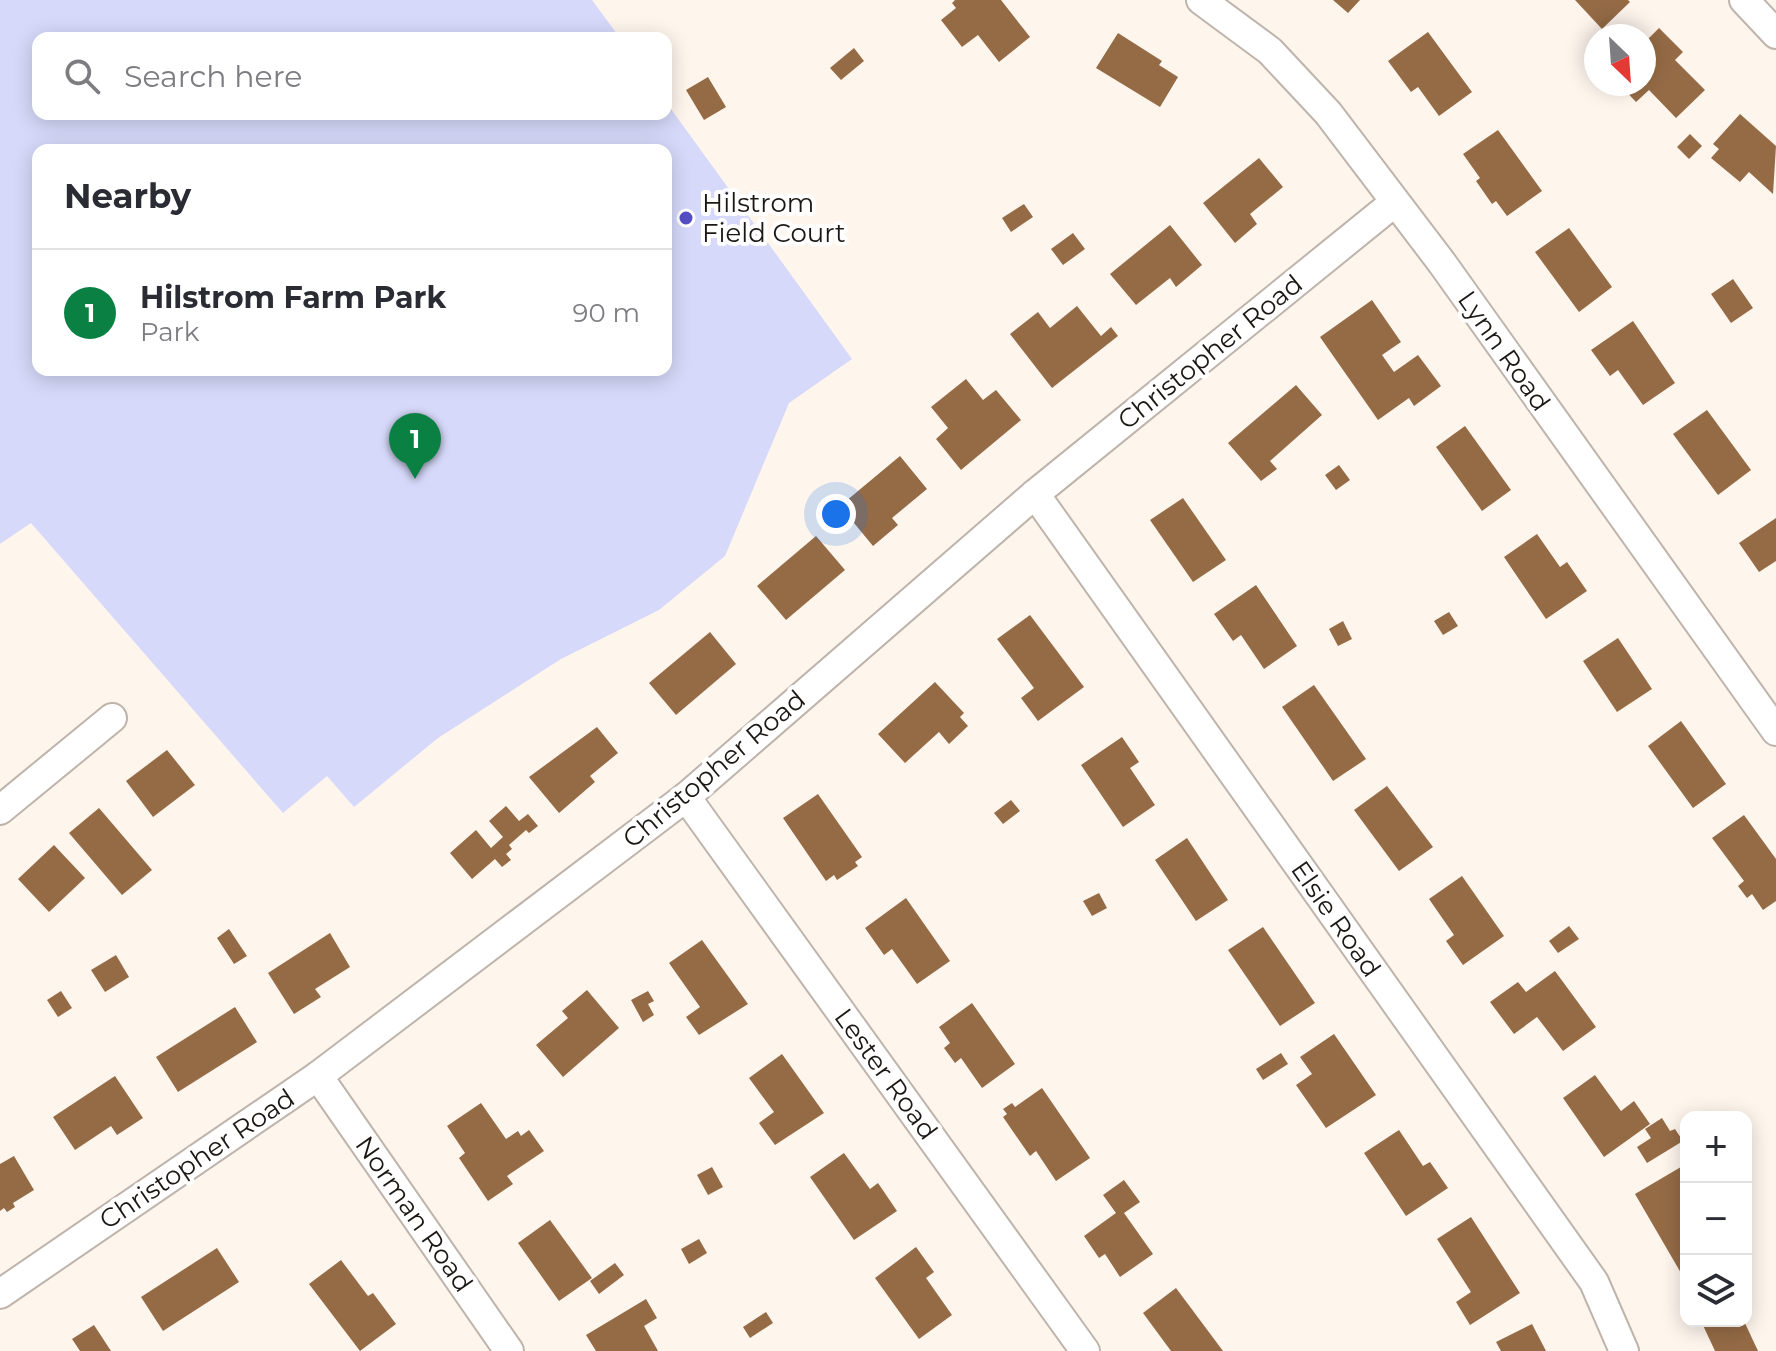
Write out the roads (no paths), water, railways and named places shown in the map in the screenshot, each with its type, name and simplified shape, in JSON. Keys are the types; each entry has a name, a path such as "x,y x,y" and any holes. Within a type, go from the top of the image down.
{"street":[{"name":"Lynn Road","path":"1201,0 1270,51 1328,113 1776,731"},
{"path":"1744,0 1776,34"},
{"name":"Christopher Road","path":"0,1294 318,1076 686,797 1035,494 1395,202"},
{"name":"Elsie Road","path":"1035,494 1594,1282 1624,1351"},
{"path":"0,810 112,718"},
{"name":"Lester Road","path":"686,797 1085,1351"},
{"name":"Norman Road","path":"318,1076 509,1351"}],"place":[{"name":"Hilstrom Field Court","path":"686,218"},
{"name":"Hilstrom Farm Park","path":"415,479"}]}
